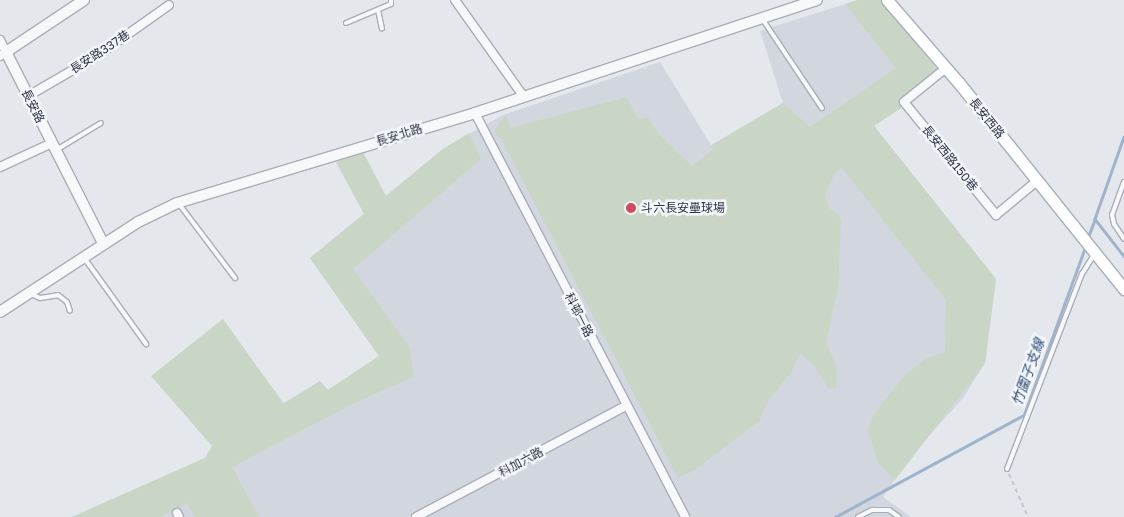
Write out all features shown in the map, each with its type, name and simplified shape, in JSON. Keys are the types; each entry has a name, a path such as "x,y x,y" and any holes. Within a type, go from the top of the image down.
{"main road":[{"name":"長安西路","path":"887,0 946,68 1095,253"},
{"path":"1095,253 1124,290"}],"street":[{"path":"0,40 3,54 84,0"},
{"path":"455,0 524,96"},
{"name":"長安北路","path":"0,312 138,222 177,203 475,113 818,0"},
{"name":"長安路337巷","path":"28,96 97,56 169,5"},
{"name":"長安路","path":"3,54 28,96 103,244"},
{"name":"長安西路150巷","path":"946,68 904,102 996,215 1037,181"},
{"name":"科邨一路","path":"475,113 685,517"},
{"path":"0,167 54,147"},
{"name":"科加六路","path":"417,517 626,406"}],"lane":[{"path":"346,23 391,4 391,0"},
{"path":"378,10 382,29"},
{"path":"761,18 822,108"},
{"path":"54,147 101,123"},
{"path":"1124,182 1112,215 1114,224 1124,239"},
{"path":"177,203 234,278"},
{"path":"1007,470 1082,274 1095,253"},
{"path":"83,257 146,344"},
{"path":"30,292 35,298 58,295 67,302 70,311"},
{"path":"858,517 872,510 889,510 899,517"}],"path":[{"path":"1007,470 1028,517"}],"shaded area":[{"path":"858,0 881,0 937,69 901,100 901,108 874,126 996,279 985,363 963,398 912,455 883,497 911,517 72,517 205,458 212,446 320,381 328,390 379,356 310,258 443,149 503,115 660,62 711,145 783,103 760,31"}],"green space":[{"path":"858,0 881,0 937,69 901,100 901,108 874,126 996,279 985,363 895,480 878,463 868,430 874,414 905,375 925,359 945,352 946,300 842,168 835,173 825,194 829,208 838,214 841,221 838,287 826,343 837,367 836,388 829,389 814,366 800,353 792,371 768,401 759,421 695,470 678,478 501,139 495,135 495,129 506,115 510,128 627,97 636,116 639,119 648,117 657,132 692,166 713,150 711,146 783,103 810,127 896,68 845,4"},
{"path":"469,133 481,159 353,269 409,346 414,377 358,401 232,467 259,517 195,517 187,503 159,517 72,517 205,458 212,446 151,376 223,319 284,404 320,381 328,390 379,356 310,258 364,214 336,162 363,152 386,196 443,149"}],"waterway":[{"path":"1124,137 1095,219 1124,256"},
{"name":"竹圍子支線","path":"1088,237 1095,219"},
{"name":"竹圍子支線","path":"835,517 1024,415 1085,247"}],"place":[{"name":"斗六長安壘球場","path":"631,208"}]}
